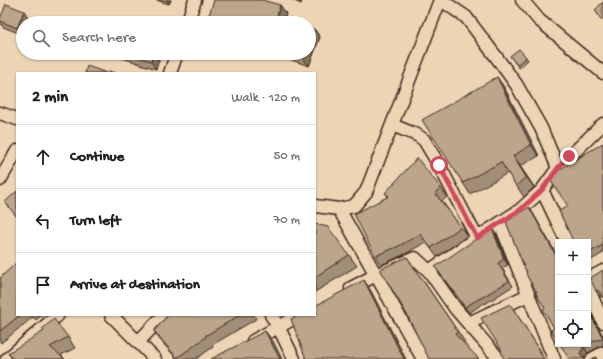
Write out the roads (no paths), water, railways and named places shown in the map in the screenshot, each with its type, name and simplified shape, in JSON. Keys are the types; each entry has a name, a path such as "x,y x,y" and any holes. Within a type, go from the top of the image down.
{"street":[{"path":"189,16 195,0"},
{"path":"316,206 339,209 354,206 366,192 441,0 466,17 516,84 541,128 558,168"},
{"path":"522,0 539,20 603,74"},
{"path":"170,72 175,60"},
{"path":"0,113 16,119"},
{"path":"392,124 417,135 424,140 439,165 477,238"},
{"path":"429,271 520,210 542,190 558,168 603,124"},
{"path":"0,180 16,153"},
{"path":"542,190 566,239"},
{"path":"339,209 423,359"},
{"path":"500,223 554,359"},
{"path":"342,293 376,275 415,258 429,271 455,308 499,359"},
{"path":"591,277 603,271"},
{"path":"469,323 528,295"},
{"path":"591,295 603,322"},
{"path":"7,359 57,316"},
{"path":"112,316 155,359"},
{"path":"138,342 163,316"},
{"path":"272,316 294,359"},
{"path":"240,348 298,316"},
{"path":"592,359 603,353"}]}
